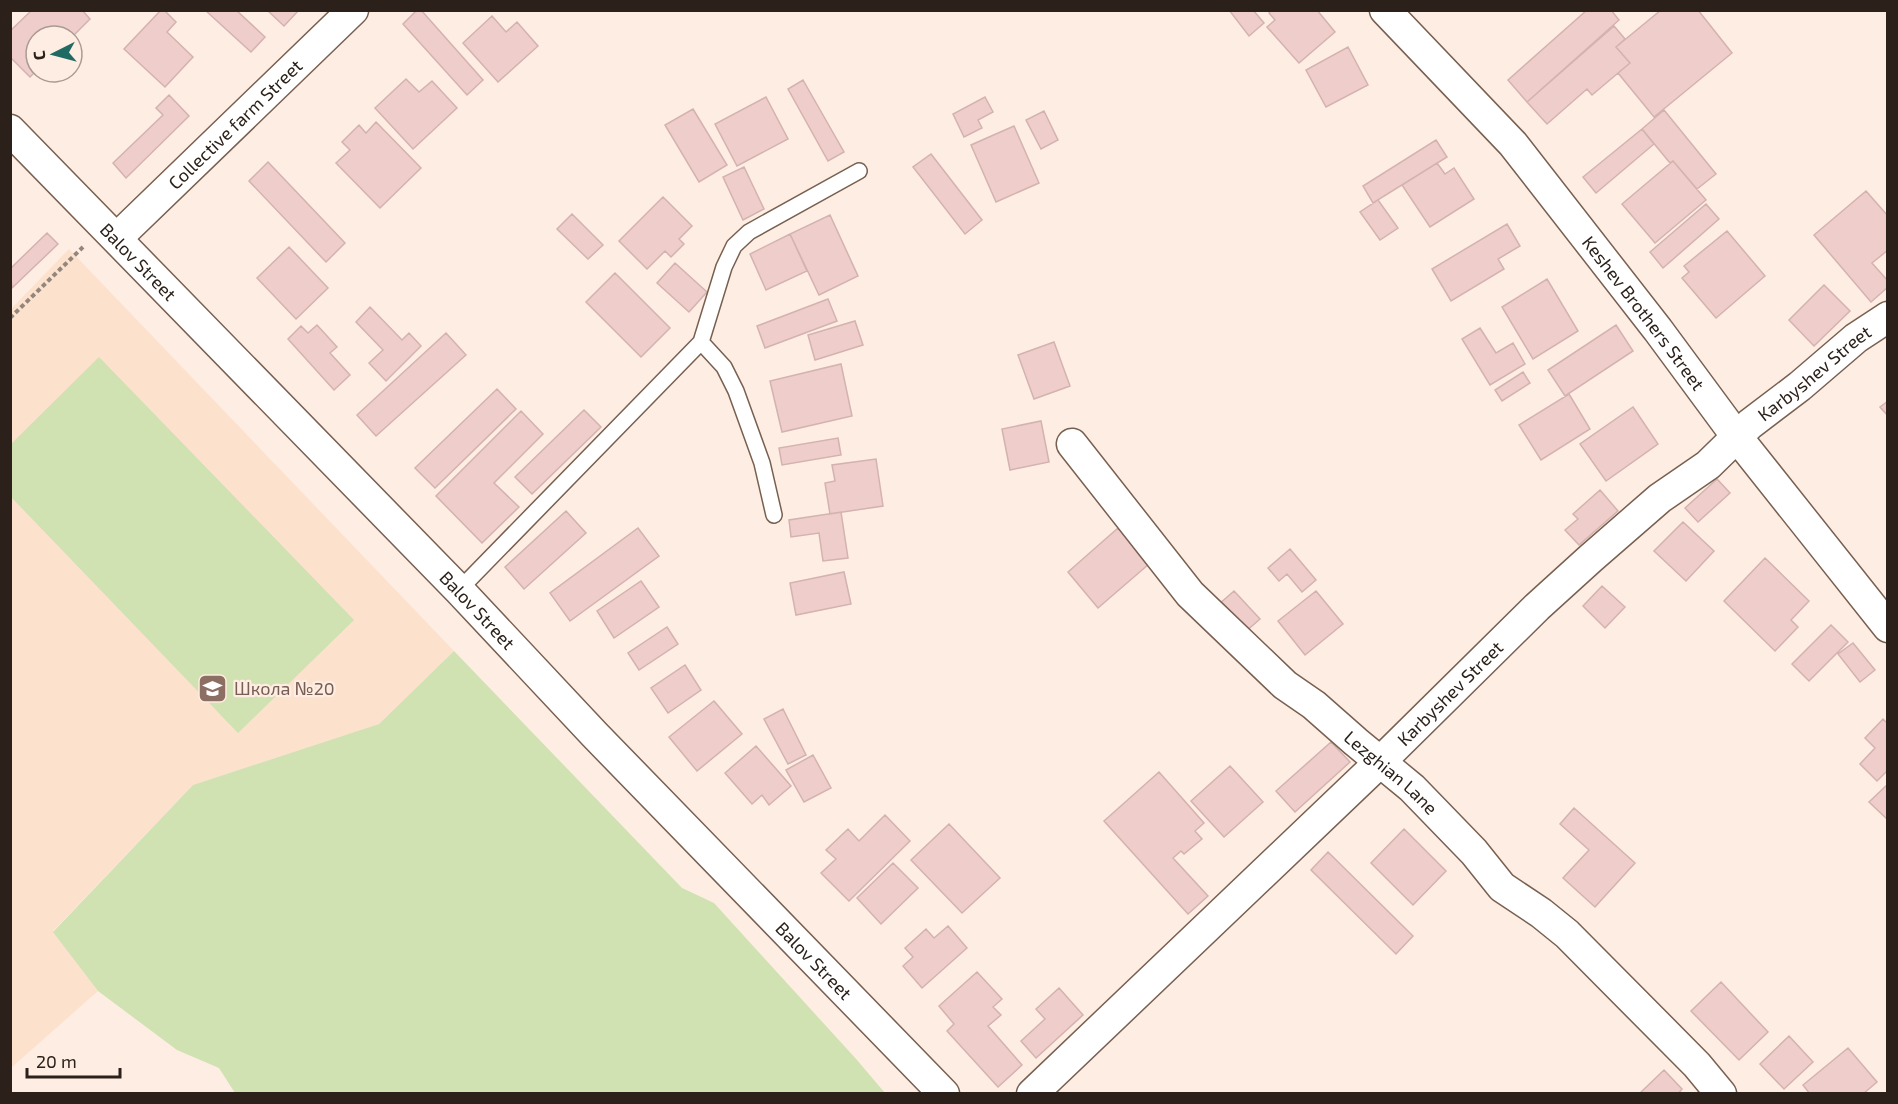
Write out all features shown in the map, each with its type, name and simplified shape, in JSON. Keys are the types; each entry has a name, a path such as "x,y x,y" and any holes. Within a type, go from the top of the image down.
{"street":[{"name":"Collective farm Street","path":"111,232 353,10"},
{"name":"Keshev Brothers Street","path":"1385,10 1513,144 1658,330 1737,437 1887,627"},
{"name":"Balov Street","path":"10,130 459,590 596,735 944,1094"},
{"name":"Karbyshev Street","path":"1032,1094 1380,762 1537,607 1660,498 1708,465 1750,424 1800,386 1856,338 1887,317"},
{"name":"Lezghian Lane","path":"1072,444 1190,594 1285,685 1314,705 1412,788 1454,830 1502,887 1541,913 1588,955 1697,1065 1721,1094"}],"lane":[{"path":"459,590 701,342 717,285 734,246 749,232 859,171"},
{"path":"701,342 724,367 736,391 762,463 774,515"}],"path":[{"path":"10,318 111,232"}],"shaded area":[{"name":"Школа №20","path":"69,249 454,651 379,724 193,785 53,931 98,991 11,1068 11,309"}],"green space":[{"path":"99,357 354,620 238,733 11,497 11,444"},
{"path":"454,651 682,888 714,903 885,1093 235,1093 219,1068 177,1050 98,991 53,932 193,785 379,724"}],"building":[{"path":"32,10 82,10 90,19 84,25 24,24 24,71 10,57 10,31"},
{"path":"161,10 164,10 176,22 167,32 193,57 165,87 124,49"},
{"path":"205,10 236,10 265,37 251,52"},
{"path":"267,10 299,10 284,26"},
{"path":"417,10 421,10 483,80 467,95 403,24"},
{"path":"1229,10 1253,10 1264,23 1249,36"},
{"path":"1271,10 1317,10 1335,32 1299,63 1267,27 1275,20 1269,13"},
{"path":"1587,10 1611,10 1619,20 1527,102 1508,80"},
{"path":"1661,10 1698,10 1732,53 1654,117 1618,73 1630,63 1616,47"},
{"path":"492,16 506,32 517,22 538,46 498,82 463,43"},
{"path":"1614,26 1625,39 1616,47 1630,63 1592,95 1587,89 1547,124 1527,102"},
{"path":"1348,47 1368,85 1326,107 1306,70"},
{"path":"406,79 419,92 432,81 457,108 413,149 375,108"},
{"path":"803,80 844,152 828,161 788,89"},
{"path":"169,95 189,116 126,178 113,163 163,115 156,108"},
{"path":"766,97 788,139 737,166 715,124"},
{"path":"985,97 993,112 978,120 982,128 964,137 953,114"},
{"path":"693,109 727,165 699,182 665,125"},
{"path":"1664,110 1716,174 1697,189 1673,161 1670,163 1642,129"},
{"path":"1044,111 1058,140 1041,149 1026,120"},
{"path":"376,122 421,168 380,208 336,163 350,150 342,142 359,125 366,133"},
{"path":"1014,126 1039,183 996,202 971,145"},
{"path":"1642,129 1654,144 1596,193 1583,177"},
{"path":"1436,140 1447,157 1373,203 1363,186"},
{"path":"931,154 982,220 965,234 913,167"},
{"path":"1673,161 1706,200 1655,243 1622,204"},
{"path":"268,162 345,243 326,262 249,181"},
{"path":"1437,163 1445,174 1454,168 1474,199 1430,227 1402,185"},
{"path":"744,167 764,209 743,220 723,177"},
{"path":"1866,191 1888,216 1888,250 1872,263 1888,281 1888,287 1871,302 1814,235"},
{"path":"663,197 692,226 679,239 684,244 671,257 665,251 647,269 619,241"},
{"path":"1378,200 1398,228 1380,240 1360,212"},
{"path":"1706,204 1719,219 1663,268 1650,252"},
{"path":"572,214 603,245 588,259 557,229"},
{"path":"830,215 858,276 819,295 790,234"},
{"path":"1507,224 1520,246 1498,259 1504,269 1451,301 1432,269"},
{"path":"1727,231 1765,276 1716,318 1682,278 1689,272 1684,266"},
{"path":"47,233 58,244 12,288 10,269"},
{"path":"790,234 807,271 766,290 750,254"},
{"path":"289,247 328,288 296,319 257,278"},
{"path":"675,263 707,292 689,312 657,283"},
{"path":"615,273 670,328 641,357 586,302"},
{"path":"1547,279 1578,331 1533,359 1502,307"},
{"path":"1824,285 1850,311 1814,346 1789,320"},
{"path":"828,299 837,321 765,348 757,326"},
{"path":"370,307 402,340 409,333 421,346 386,381 369,363 383,350 356,322"},
{"path":"855,321 863,345 815,360 808,335"},
{"path":"317,325 337,347 330,353 350,375 334,390 288,339 301,326 308,333"},
{"path":"1616,325 1633,351 1565,396 1548,370"},
{"path":"1480,328 1496,353 1513,343 1525,364 1490,385 1462,339"},
{"path":"446,333 466,355 376,436 357,415"},
{"path":"1054,342 1070,386 1034,399 1018,355"},
{"path":"841,364 852,416 782,432 770,381"},
{"path":"1523,372 1530,383 1502,401 1495,390"},
{"path":"497,389 516,409 435,488 415,468"},
{"path":"1569,394 1590,429 1541,460 1519,425"},
{"path":"1888,401 1888,416 1880,407"},
{"path":"1633,407 1658,444 1606,481 1580,444"},
{"path":"584,410 601,427 532,494 515,477"},
{"path":"521,411 543,434 494,483 519,507 482,543 436,496"},
{"path":"1041,421 1049,462 1010,470 1002,429"},
{"path":"838,438 841,455 782,465 779,448"},
{"path":"876,459 883,506 830,514 825,483 835,481 832,465"},
{"path":"1717,479 1730,493 1698,522 1685,508"},
{"path":"1600,490 1618,511 1579,545 1565,530 1578,519 1573,514"},
{"path":"566,511 586,533 524,589 505,567"},
{"path":"841,512 848,558 823,561 819,533 791,537 789,520"},
{"path":"1683,522 1714,551 1686,581 1654,551"},
{"path":"638,528 659,556 570,621 550,593"},
{"path":"1118,528 1149,564 1098,608 1068,572"},
{"path":"1290,549 1316,580 1302,592 1287,574 1279,581 1268,568"},
{"path":"1765,558 1809,601 1791,620 1798,627 1775,651 1724,601"},
{"path":"844,572 851,604 796,615 790,583"},
{"path":"641,581 659,607 614,638 597,611"},
{"path":"1602,586 1625,607 1605,628 1583,606"},
{"path":"1234,591 1260,619 1244,633 1218,605"},
{"path":"1316,591 1343,624 1305,655 1278,621"},
{"path":"1831,625 1848,642 1809,681 1792,664"},
{"path":"667,627 678,644 639,670 628,653"},
{"path":"1853,643 1875,670 1860,682 1838,654"},
{"path":"685,665 701,690 668,713 651,688"},
{"path":"714,701 742,734 697,771 669,737"},
{"path":"783,709 806,755 788,764 764,719"},
{"path":"1883,719 1888,724 1888,770 1877,781 1860,764 1875,748 1865,738"},
{"path":"1331,742 1350,762 1295,812 1276,791"},
{"path":"756,746 791,786 769,805 762,795 752,804 725,773"},
{"path":"813,755 831,788 804,802 786,770"},
{"path":"1230,766 1263,802 1224,837 1191,801"},
{"path":"1159,772 1204,823 1195,831 1202,839 1184,854 1181,851 1173,858 1208,896 1188,914 1104,821"},
{"path":"1888,784 1888,820 1869,802"},
{"path":"1574,808 1635,863 1595,907 1563,878 1589,850 1560,824"},
{"path":"885,815 910,841 849,901 821,873 836,859 826,850 848,829 859,841"},
{"path":"949,824 1000,878 962,913 911,860"},
{"path":"1404,829 1446,871 1413,905 1371,863"},
{"path":"1328,852 1413,936 1396,954 1311,870"},
{"path":"893,863 918,888 881,924 857,898"},
{"path":"948,926 967,948 922,988 903,966 913,957 905,948 926,929 934,938"},
{"path":"977,972 1002,999 993,1007 1001,1015 988,1026 1022,1065 998,1087 947,1031 954,1024 939,1006"},
{"path":"1721,982 1768,1032 1739,1060 1691,1011"},
{"path":"1059,988 1083,1015 1036,1058 1021,1041 1045,1019 1036,1009"},
{"path":"1789,1036 1813,1062 1784,1089 1760,1064"},
{"path":"1848,1048 1877,1082 1863,1094 1810,1094 1803,1085"},
{"path":"1664,1070 1682,1089 1678,1094 1639,1094"}],"place":[{"name":"Школа №20","path":"213,688"}]}
